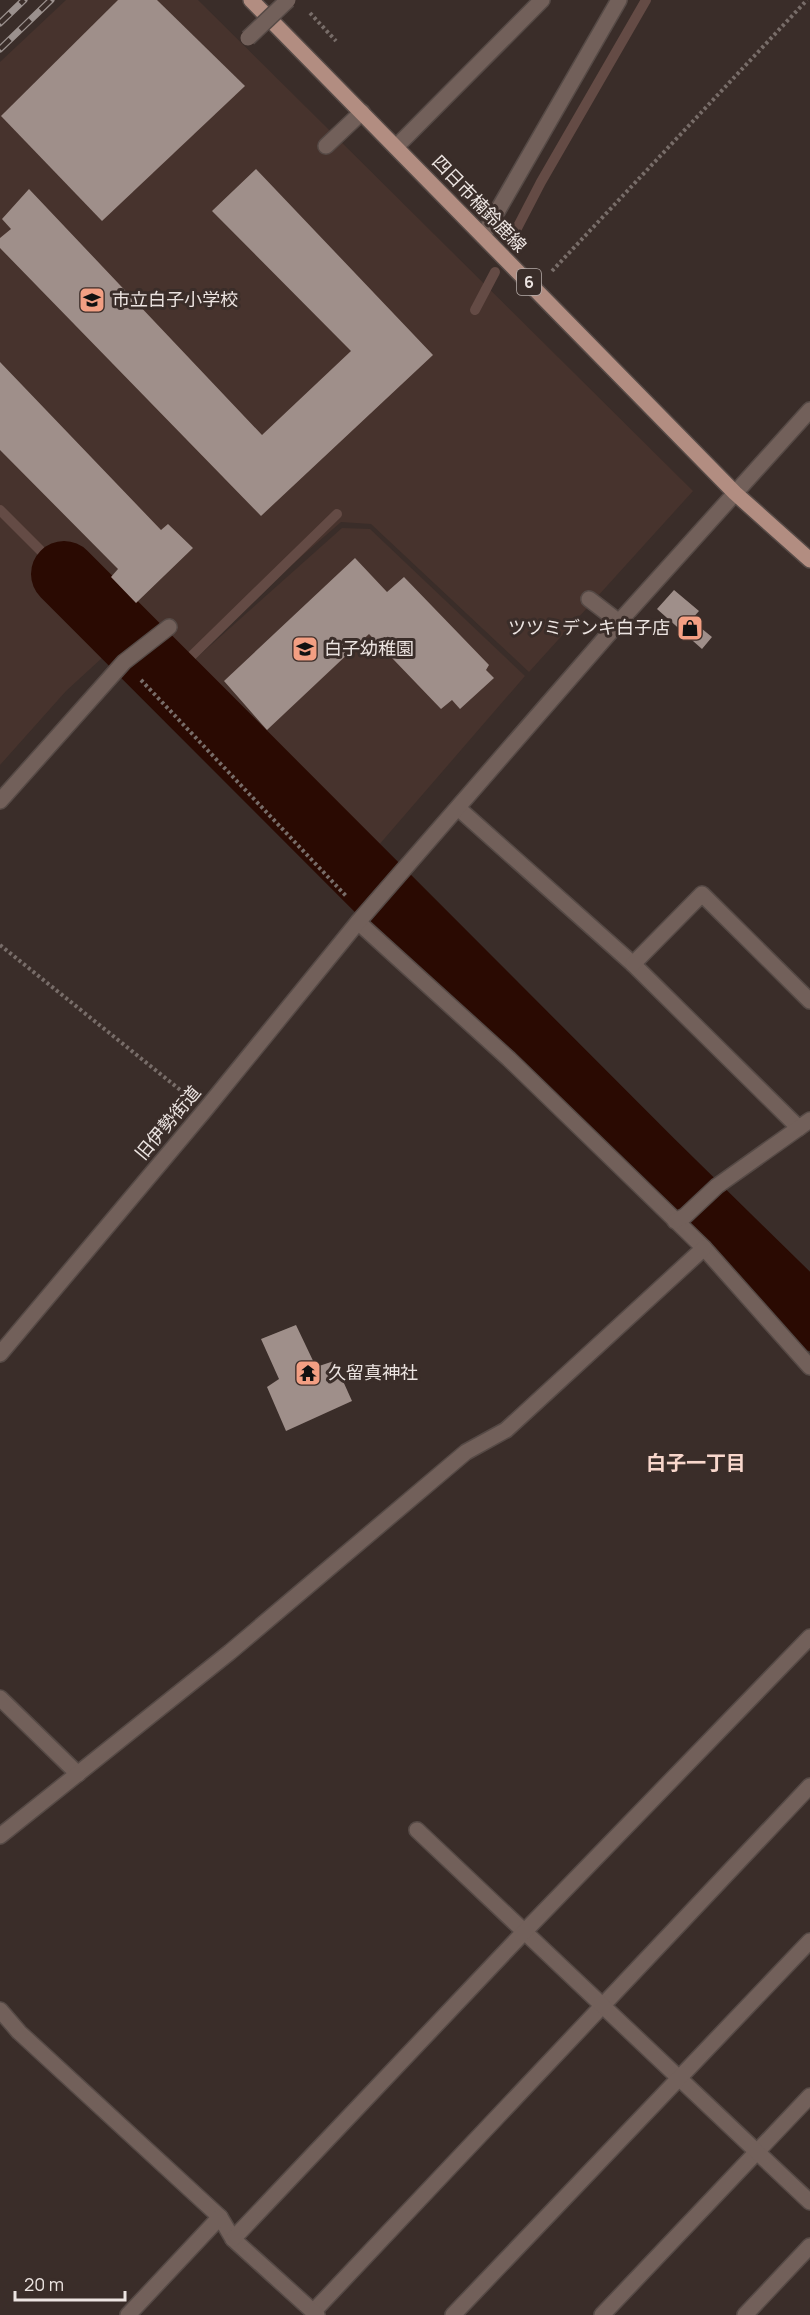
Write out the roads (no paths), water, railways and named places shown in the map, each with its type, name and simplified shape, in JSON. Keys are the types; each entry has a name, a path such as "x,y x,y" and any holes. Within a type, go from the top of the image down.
{"main road":[{"name":"四日市楠鈴鹿線","path":"251,0 735,493 810,560"}],"street":[{"path":"248,38 288,0"},
{"path":"396,147 542,0"},
{"path":"483,236 619,0"},
{"path":"326,146 362,112"},
{"name":"旧伊勢街道","path":"0,1354 205,1110 361,918 619,622 810,410"},
{"path":"589,599 619,622"},
{"path":"0,801 124,662 169,627"},
{"path":"458,808 633,963 804,1124 717,1186 680,1219"},
{"path":"633,963 702,894 810,1001"},
{"path":"361,918 680,1219 809,1364"},
{"path":"0,1836 239,1645 466,1452 506,1430 704,1248"},
{"path":"233,2239 525,1931 810,1637"},
{"path":"0,1698 78,1774"},
{"path":"0,2010 19,2032 220,2217 233,2239 315,2313 810,1786"},
{"path":"417,1830 810,2202"},
{"path":"453,2315 810,1941"},
{"path":"602,2315 810,2096"},
{"path":"128,2315 220,2217"},
{"path":"745,2315 810,2246"}],"waterway":[{"path":"514,234 541,182 646,0"},
{"path":"475,310 495,272"},
{"path":"0,510 64,574"},
{"path":"168,679 337,514"},
{"path":"64,574 650,1161 810,1318"}],"railway":[{"path":"0,23 24,0"},
{"path":"0,49 51,0"}],"place":[{"name":"市立白子小学校","path":"92,300"},
{"name":"ツツミデンキ白子店","path":"690,628"},
{"name":"白子幼稚園","path":"305,649"},
{"name":"久留真神社","path":"308,1373"}],"district":[{"name":"白子一丁目","path":"696,1463"}]}
